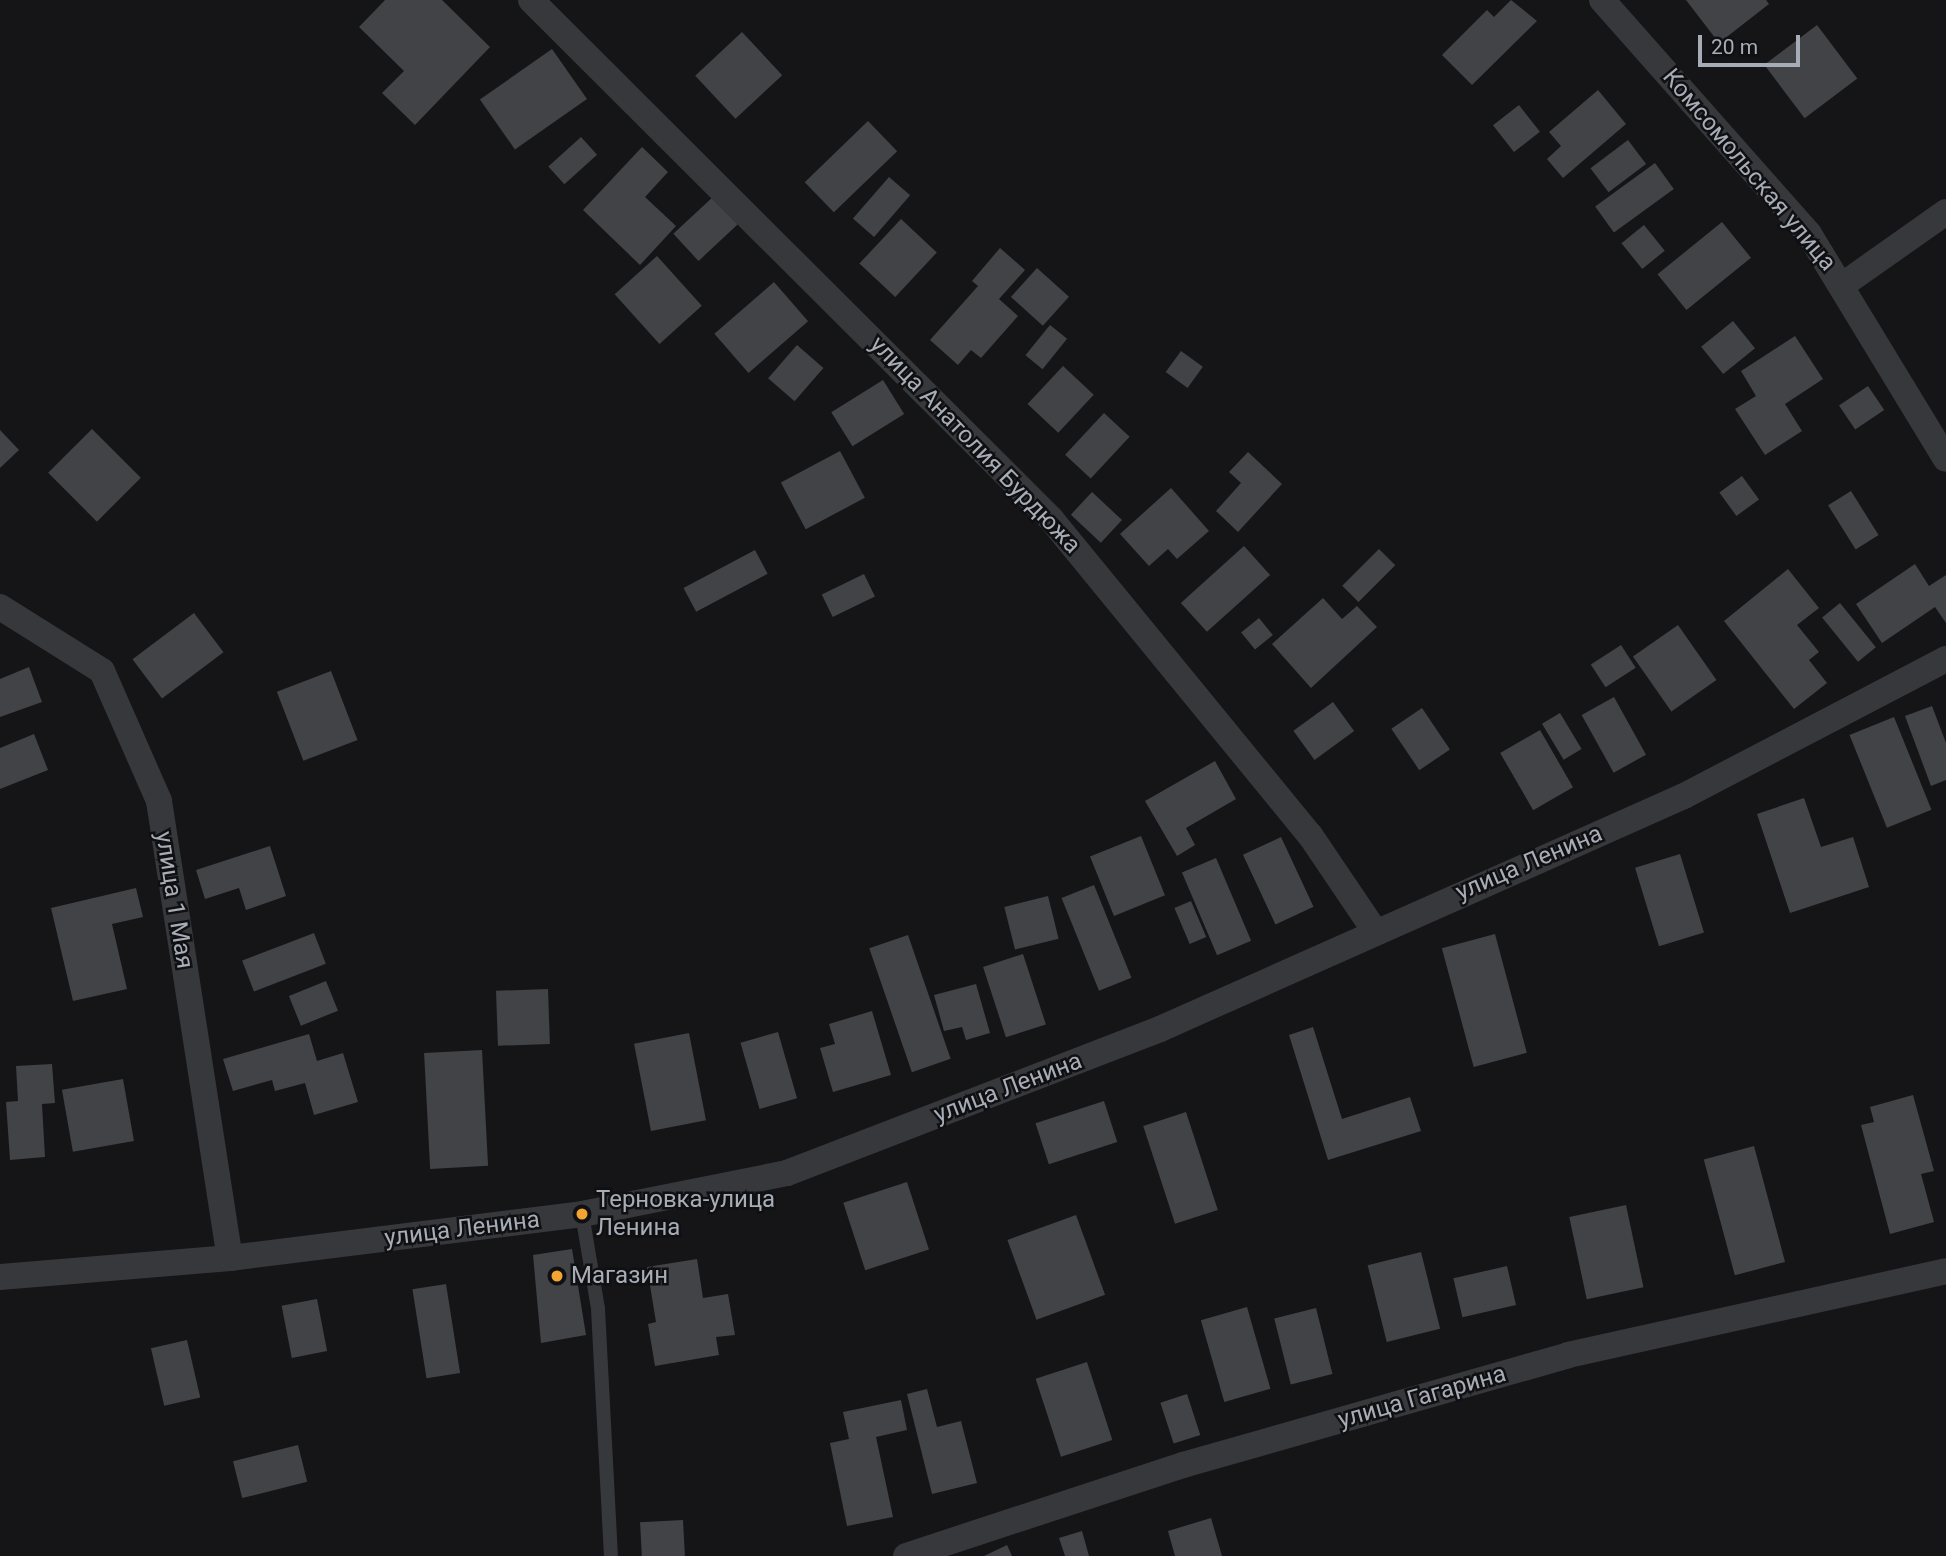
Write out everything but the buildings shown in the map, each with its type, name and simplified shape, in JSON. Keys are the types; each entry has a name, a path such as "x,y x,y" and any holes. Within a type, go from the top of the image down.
{"street":[{"name":"улица Анатолия Бурдюжа","path":"531,0 1051,519 1302,824 1374,930"},
{"name":"Комсомольская улица","path":"1602,0 1809,234 1844,284 1946,459"},
{"path":"1844,284 1946,212"},
{"name":"улица 1 Мая","path":"0,607 102,671 159,801 230,1258"},
{"name":"улица Ленина","path":"0,1277 230,1258 582,1214 787,1173 1160,1029 1374,930 1684,796 1946,659"},
{"name":"улица Гагарина","path":"906,1556 1184,1465 1568,1355 1946,1271"}],"lane":[{"path":"582,1214 598,1309 611,1556"}],"place":[{"name":"Терновка-улица Ленина","path":"582,1214"},
{"name":"Магазин","path":"557,1276"}]}
